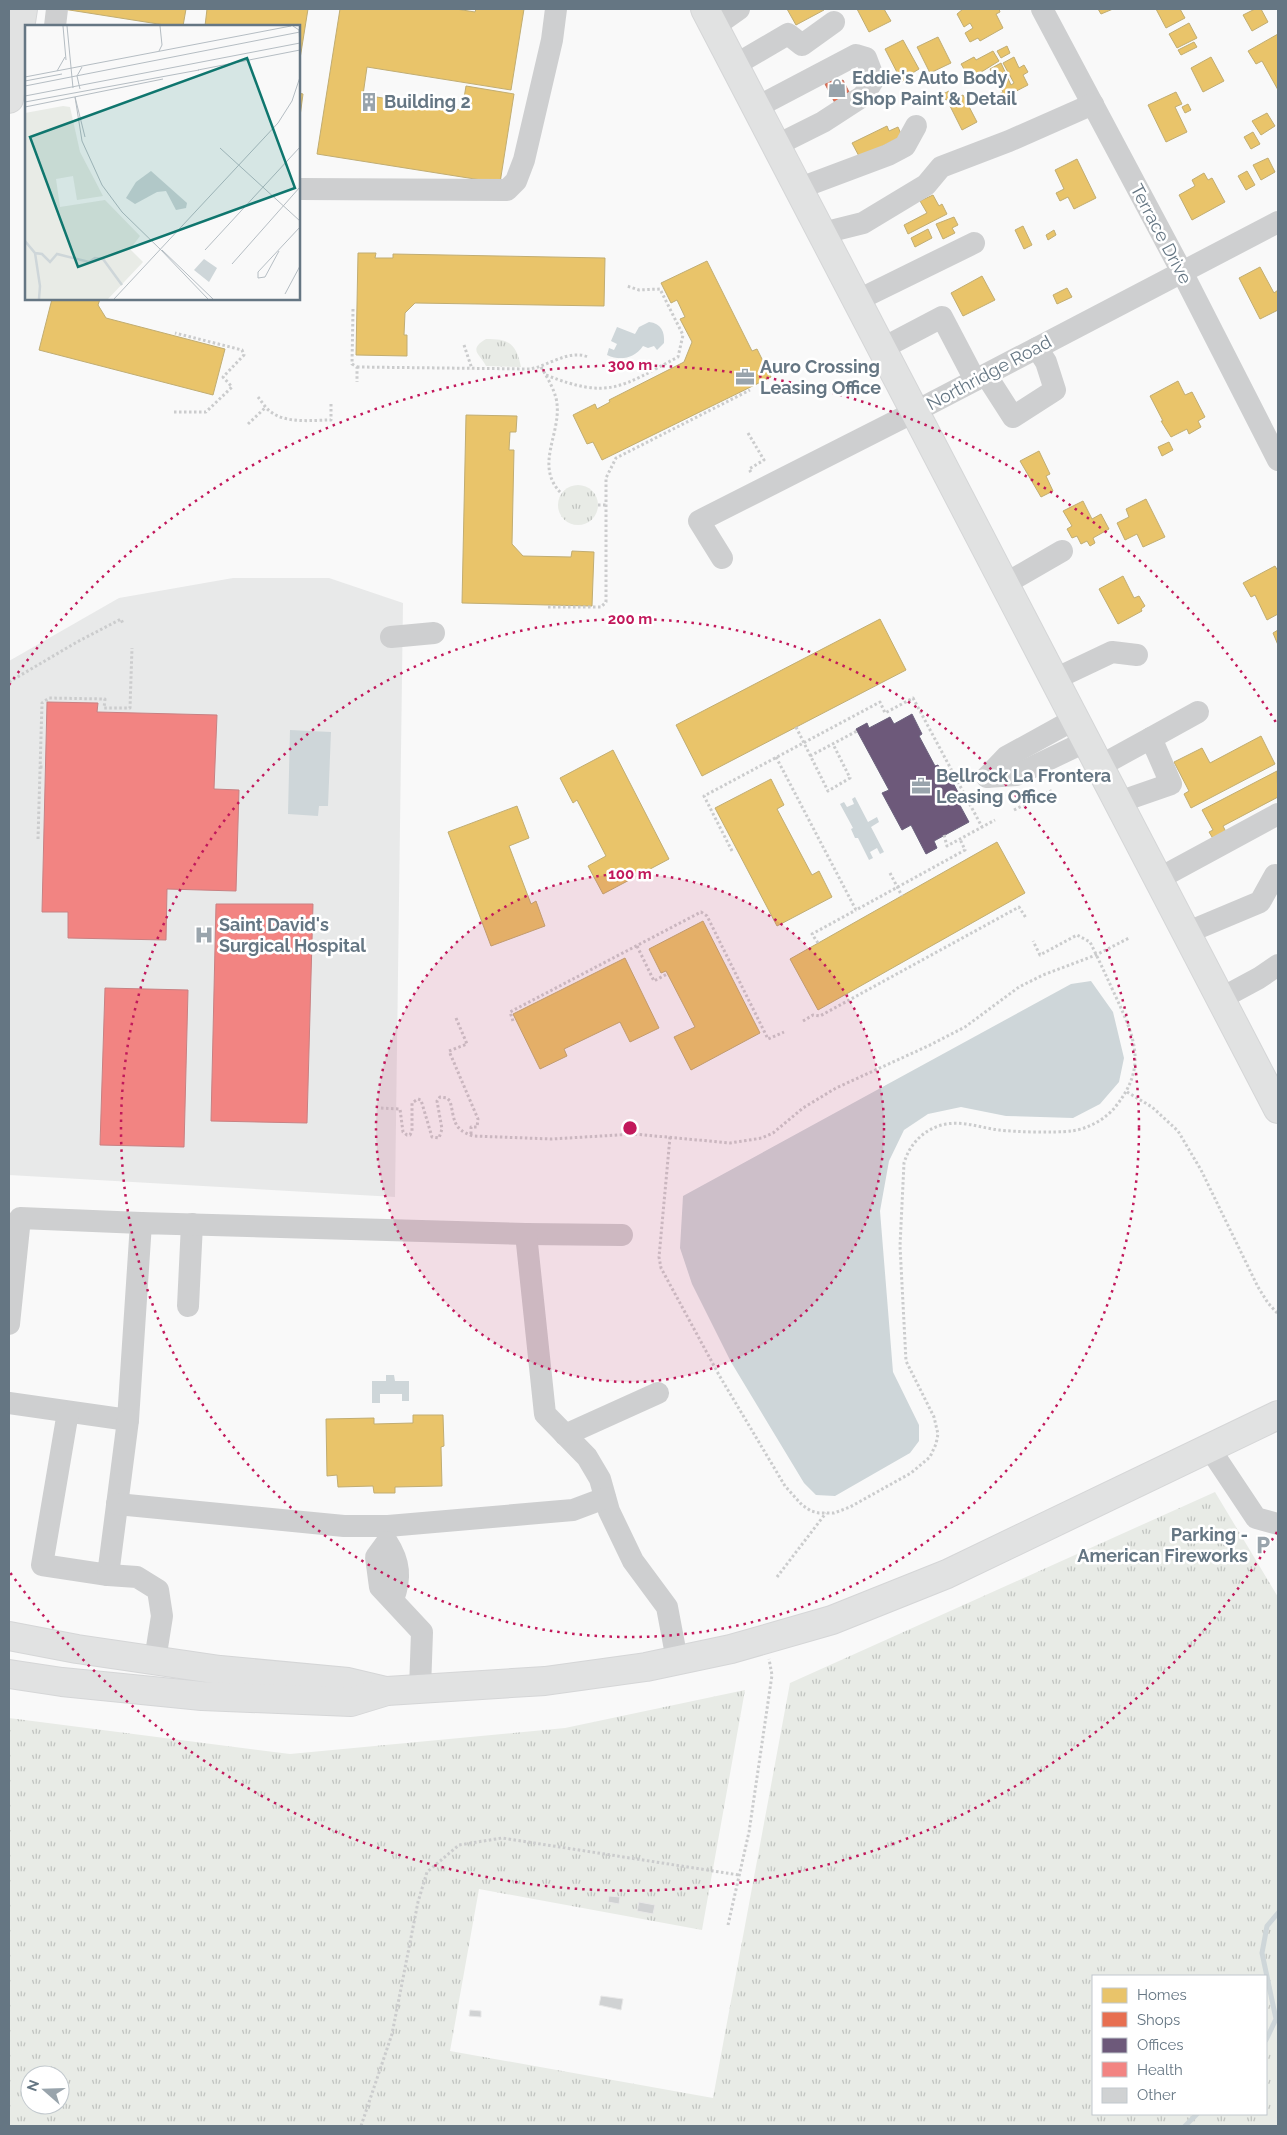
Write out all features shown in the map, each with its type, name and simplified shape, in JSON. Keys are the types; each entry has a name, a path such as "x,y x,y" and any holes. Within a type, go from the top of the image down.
{"main road":[{"path":"9,100 23,9"},
{"path":"710,17 1220,999 1277,1103"},
{"path":"9,1674 62,1682 202,1696 351,1702 387,1691 545,1681 646,1667 731,1649 832,1620 947,1574 1278,1415"},
{"path":"9,1636 77,1649 220,1670 348,1682 387,1691"}],"street":[{"path":"55,25 58,9"},
{"path":"300,189 507,190 516,181 524,160 552,40 556,9"},
{"path":"710,17 740,9"},
{"name":"Terrace Drive","path":"1042,9 1182,272 1270,425 1278,460"},
{"path":"735,65 788,34 802,45 834,22"},
{"path":"757,107 856,55 866,58 874,79 863,96 822,122 777,145"},
{"path":"823,233 863,223 926,185 941,167 1009,141 1093,104"},
{"path":"800,188 888,155 905,146 916,126"},
{"name":"Northridge Road","path":"722,558 699,521 916,411 1278,222"},
{"path":"858,300 974,243"},
{"path":"883,348 942,318 980,377 1013,417 1055,390 1046,362 1037,348"},
{"path":"1005,584 1062,551"},
{"path":"391,637 434,633"},
{"path":"1055,679 1112,652 1137,655"},
{"path":"1100,766 1198,712"},
{"path":"1119,802 1172,784 1151,738"},
{"path":"1158,879 1278,814"},
{"path":"1186,933 1260,902 1275,875"},
{"path":"1220,999 1259,978 1278,965"},
{"path":"9,1324 20,1218 526,1234 622,1235"},
{"path":"108,1575 128,1420 141,1223"},
{"path":"188,1306 192,1224"},
{"path":"526,1234 545,1414 587,1457 600,1479 609,1511 634,1561 667,1607 677,1660"},
{"path":"565,1434 658,1393"},
{"path":"9,1403 128,1420"},
{"path":"68,1412 42,1565 108,1575 137,1577 158,1590 162,1616 155,1660"},
{"path":"1210,1449 1256,1518 1278,1524"},
{"path":"118,1504 344,1526 388,1534 573,1510 605,1498"},
{"path":"388,1534 396,1556 398,1585 393,1600 422,1632 420,1689"}],"path":[{"path":"546,375 585,388 613,388 625,384 678,357 683,334 660,289 639,290 627,286"},
{"path":"353,309 352,364 357,367 530,370 575,354 588,357"},
{"path":"174,412 206,412 232,387 223,377 244,355 242,350 175,333"},
{"path":"464,344 472,369"},
{"path":"357,367 357,382"},
{"path":"541,367 556,400 556,430 548,456 548,465 553,482 562,494"},
{"path":"548,607 601,608 606,602 606,478 616,458 750,390"},
{"path":"258,397 271,412 282,418 294,420 331,420 331,402"},
{"path":"248,424 266,407"},
{"path":"748,433 764,460 749,469 752,474"},
{"path":"598,505 606,505"},
{"path":"9,682 77,642 121,619 123,624"},
{"path":"38,839 42,703 49,698 105,699 104,708 130,708 132,648"},
{"path":"732,851 704,796 880,702 885,713 913,698 982,827"},
{"path":"796,727 828,791 850,778 833,744"},
{"path":"810,756 857,730"},
{"path":"776,757 856,910"},
{"path":"40,767 45,767"},
{"path":"1014,810 1053,790"},
{"path":"944,835 947,846 995,820"},
{"path":"818,944 812,934 965,850 960,840"},
{"path":"890,873 902,896"},
{"path":"803,1021 813,1015 820,1016 1019,906 1026,918"},
{"path":"513,1021 510,1012 701,912 706,916 768,1039 784,1032"},
{"path":"670,1137 658,1257 661,1268 719,1375 786,1486 802,1505 811,1510 834,1513 850,1507 911,1472 930,1457 938,1434 934,1417 906,1361 900,1246 904,1163 907,1154 923,1135 935,1127 959,1123 1000,1130 1070,1131 1100,1120 1111,1112 1126,1092 1135,1065 1132,1032 1090,942 1076,935 1040,955 1033,941"},
{"path":"381,1108 400,1109 403,1132 407,1135 412,1131 412,1103 418,1099 421,1100 432,1137 439,1138 442,1129 437,1101 440,1097 448,1098 450,1101 457,1126 461,1132 471,1135 534,1139 634,1134 730,1143 762,1138 773,1133 803,1108 836,1088 966,1027 1019,987 1042,975 1096,955 1129,938"},
{"path":"636,946 654,981 667,974"},
{"path":"456,1018 467,1044 449,1050 478,1119 477,1126 471,1126 471,1135"},
{"path":"1126,1092 1152,1107 1178,1131 1201,1170 1258,1287 1278,1314"},
{"path":"777,1577 826,1513"},
{"path":"728,1925 749,1832 772,1675 766,1638"},
{"path":"361,2126 392,2034 418,1902 427,1872 459,1844 502,1838 739,1875"}],"shaded area":[{"path":"649,322 657,324 664,335 664,343 657,350 654,346 648,348 643,346 635,354 626,358 607,355 609,348 614,350 617,344 611,341 617,327 635,334 639,327"},
{"name":"Saint David's Surgical Hospital","path":"233,578 329,578 403,603 395,1197 9,1175 9,661 119,598"},
{"path":"290,730 331,732 328,806 319,806 318,816 288,814"},
{"path":"855,797 868,822 877,817 879,822 871,827 884,852 880,854 877,848 870,852 873,858 869,860 858,838 855,838 851,829 853,828 840,804 844,802 847,807 854,804 852,799"},
{"path":"1091,981 1113,1012 1124,1058 1119,1082 1100,1104 1073,1118 1006,1116 961,1107 928,1114 904,1130 889,1161 880,1211 893,1372 919,1425 919,1441 910,1453 835,1496 816,1495 804,1483 731,1362 692,1284 680,1248 683,1196 1071,984"},
{"path":"386,1375 394,1375 395,1381 409,1381 409,1401 402,1401 402,1394 380,1394 380,1403 372,1403 372,1381 386,1381"}],"green space":[{"path":"486,339 505,341 514,347 521,367 486,366 476,349"},
{"path":"578,485 592,491 598,505 592,519 578,525 564,519 558,505 564,491"},
{"path":"1215,1492 1278,1597 1278,2126 9,2126 9,1718 290,1754 565,1728 745,1690 702,1930 479,1889 450,2051 713,2098 790,1683"}],"building: Homes":[{"path":"63,9 186,9 183,25 165,25"},
{"path":"207,9 308,9 300,59 300,25 205,25"},
{"name":"Building 2","path":"340,9 456,9 475,12 476,9 524,9 511,90 367,67 363,95 462,110 466,86 514,94 500,183 317,154"},
{"path":"787,9 823,9 824,10 796,25"},
{"path":"857,9 884,9 891,21 869,32"},
{"path":"963,9 999,9 1000,12 996,14 1003,28 980,41 978,38 970,42 965,33 973,28 970,23 964,27 957,14"},
{"path":"1098,9 1113,9 1101,14"},
{"path":"1156,9 1180,9 1185,18 1166,28"},
{"path":"1255,9 1261,9 1268,22 1252,31 1243,15"},
{"path":"1189,23 1197,38 1177,48 1169,34"},
{"path":"1278,34 1278,90 1262,61 1256,64 1248,51"},
{"path":"938,37 951,63 930,73 917,47"},
{"path":"903,40 919,69 906,77 902,82 885,49"},
{"path":"1194,42 1197,47 1181,55 1178,50"},
{"path":"1007,46 1010,53 1001,58 997,51"},
{"path":"993,51 999,61 970,79 961,64 974,57 976,60"},
{"path":"1014,57 1019,68 1024,65 1028,72 1023,75 1028,85 1001,99 999,94 1003,92 990,69 1001,63 1011,85 1014,83 1003,63"},
{"path":"1211,57 1224,81 1203,92 1191,68"},
{"path":"949,91 952,97 946,100 943,94"},
{"path":"1176,92 1182,104 1175,107 1187,132 1166,142 1148,105"},
{"path":"300,93 303,94 300,116"},
{"path":"963,95 977,122 962,130 948,102"},
{"path":"1188,104 1191,110 1185,113 1182,107"},
{"path":"1267,113 1275,126 1261,135 1252,121"},
{"path":"887,126 889,131 898,127 902,136 860,158 852,143"},
{"path":"1253,132 1260,144 1251,149 1244,137"},
{"path":"1268,158 1275,172 1261,180 1253,165"},
{"path":"1077,159 1096,198 1074,209 1068,197 1060,201 1056,193 1064,189 1055,170"},
{"path":"1247,171 1255,185 1246,190 1238,176"},
{"path":"1204,173 1208,180 1212,178 1225,202 1192,220 1179,195 1195,186 1192,180"},
{"path":"933,195 939,206 942,204 947,214 908,234 904,225 927,213 920,201"},
{"path":"954,217 958,225 952,228 955,233 943,239 936,224"},
{"path":"1023,226 1032,245 1024,249 1015,230"},
{"path":"928,229 932,238 915,247 911,238"},
{"path":"1054,230 1056,235 1048,240 1046,235"},
{"path":"358,253 376,253 375,258 393,258 393,254 605,258 604,306 415,303 405,313 404,335 407,335 407,356 356,355"},
{"path":"707,261 752,351 757,349 771,377 602,460 593,442 587,444 573,415 595,404 597,409 610,402 609,400 684,362 692,342 680,319 685,317 677,300 671,303 661,283"},
{"path":"1260,267 1274,293 1278,290 1278,310 1260,319 1239,278"},
{"path":"982,276 995,300 963,316 951,293"},
{"path":"1067,288 1072,297 1057,304 1053,295"},
{"path":"52,300 100,300 98,305 106,318 225,349 213,395 39,350"},
{"path":"1178,381 1185,395 1192,392 1205,417 1198,421 1201,427 1189,434 1187,429 1171,437 1161,421 1163,421 1150,396"},
{"path":"466,415 517,416 516,432 510,432 509,450 514,450 512,544 523,556 571,557 572,551 594,552 592,606 462,603"},
{"path":"1169,442 1173,450 1162,456 1158,447"},
{"path":"1039,451 1050,474 1046,476 1053,491 1041,497 1020,461"},
{"path":"1146,499 1165,537 1143,547 1137,534 1125,540 1117,523 1129,517 1126,509"},
{"path":"1083,501 1092,519 1101,514 1109,529 1093,538 1095,543 1090,546 1087,541 1081,544 1077,536 1072,538 1067,529 1072,526 1063,511"},
{"path":"1275,566 1278,571 1278,614 1267,620 1255,595 1251,597 1243,583"},
{"path":"1123,576 1134,598 1139,596 1145,606 1141,609 1142,611 1118,624 1099,589"},
{"path":"880,619 906,670 702,776 676,725"},
{"path":"1278,630 1278,645 1273,633"},
{"path":"1261,736 1275,764 1191,808 1184,794 1189,791 1174,762 1202,748 1210,763"},
{"path":"613,750 669,859 603,894 588,866 606,856 577,800 573,803 560,778"},
{"path":"1277,771 1278,797 1223,826 1228,836 1215,842 1209,832 1213,830 1202,810"},
{"path":"771,779 784,805 777,809 812,875 819,871 832,897 777,926 715,808"},
{"path":"517,806 529,838 509,846 531,904 536,901 545,926 491,946 448,832"},
{"path":"997,842 1025,893 818,1010 790,959"},
{"path":"703,921 760,1033 691,1070 674,1037 695,1027 666,971 661,973 649,949"},
{"path":"625,958 659,1028 630,1042 620,1022 564,1049 567,1056 540,1069 513,1014"},
{"path":"413,1415 443,1415 444,1446 441,1447 442,1486 395,1487 395,1493 374,1493 373,1486 338,1487 337,1475 327,1476 326,1419 374,1418 374,1424 413,1423"}],"building: Shops":[{"name":"Eddie's Auto Body Shop Paint & Detail","path":"834,80 836,83 843,80 849,92 842,95 843,98 835,103 825,84"}],"building: Offices":[{"name":"Bellrock La Frontera Leasing Office","path":"912,714 922,734 919,736 935,766 938,765 947,782 951,779 960,796 956,798 969,822 934,841 937,848 926,854 911,825 902,830 882,793 889,790 856,729 867,723 869,728 890,717 894,724"}],"building: Health":[{"path":"47,702 98,703 97,712 217,715 214,789 239,790 236,891 167,889 166,940 68,938 68,912 42,912"},
{"path":"216,904 313,904 307,1123 211,1121"},
{"path":"105,988 188,990 184,1147 100,1145"}],"building: Other":[{"path":"609,1896 620,1897 619,1904 608,1902"},
{"path":"639,1902 655,1905 653,1914 637,1911"},
{"path":"601,1996 623,1999 621,2010 599,2005"},
{"path":"470,2010 481,2011 481,2017 469,2016"}],"waterway":[{"path":"1267,1975 1262,1953 1267,1926 1278,1913"},
{"path":"1267,1977 1276,2019 1267,2038"},
{"path":"1185,2126 1196,2115"}],"place":[{"name":"Eddie's Auto Body Shop Paint & Detail","path":"837,88"},
{"name":"Building 2","path":"369,102"},
{"name":"Auro Crossing Leasing Office","path":"745,377"},
{"name":"Bellrock La Frontera Leasing Office","path":"921,786"},
{"name":"Saint David's Surgical Hospital","path":"204,935"},
{"name":"Parking - American Fireworks","path":"1263,1545"}]}
